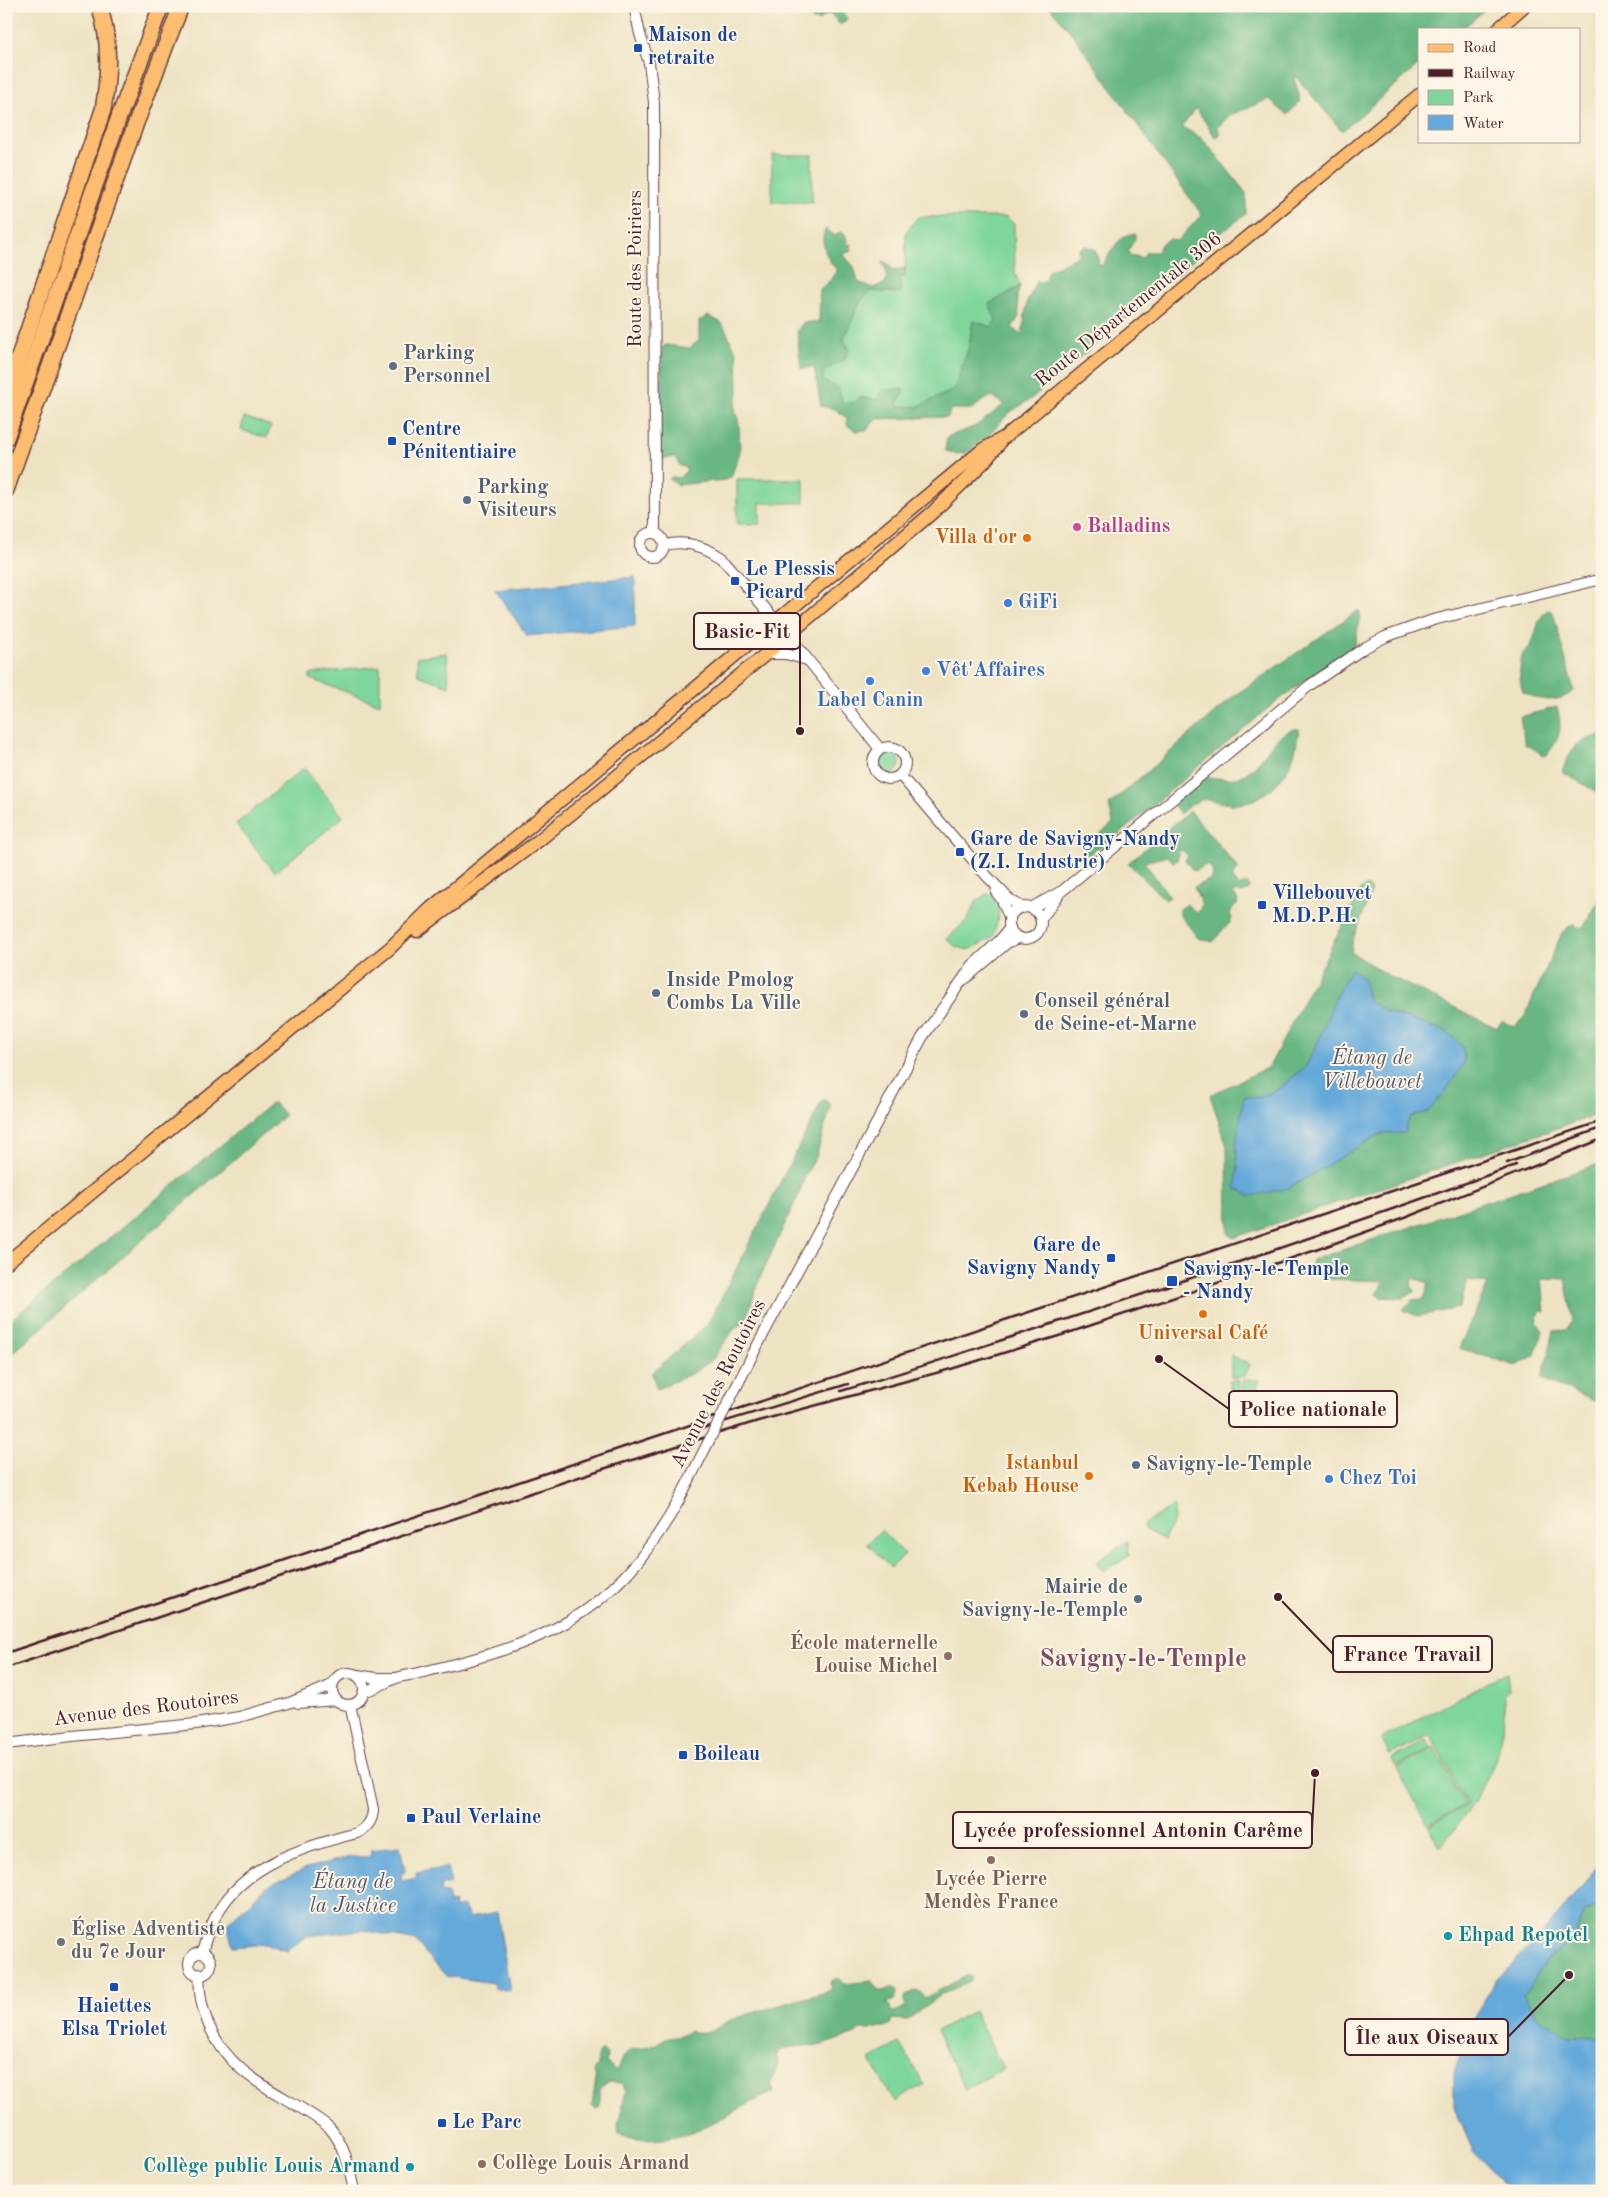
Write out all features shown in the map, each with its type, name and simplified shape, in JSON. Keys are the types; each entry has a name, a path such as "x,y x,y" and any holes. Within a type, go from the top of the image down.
{"highway":[{"path":"6,395 103,110 107,80 107,52 104,22 99,6"},
{"path":"6,438 118,117 161,6"},
{"path":"6,490 136,123 181,6"}],"main road":[{"path":"1499,28 1524,6"},
{"name":"Route Départementale 306","path":"390,948 430,909 982,450 1005,437 1415,98"},
{"path":"6,1264 390,948 414,933 538,841 766,654 933,512 984,462 1005,437"}],"street":[{"name":"Route des Poiriers","path":"634,6 640,34 650,63 654,102 655,533"},
{"path":"655,533 662,537 665,544 663,552 658,556 650,557 644,554 640,546 642,539 648,534 655,533"},
{"path":"665,544 691,543 709,549 722,558 788,635 880,749"},
{"path":"985,874 1002,900 1010,923 1019,938 1028,939 1036,936 1041,927 1041,919 1062,891 1310,685 1364,648 1385,637 1433,620 1602,579"},
{"path":"766,654 786,654 807,660"},
{"path":"890,747 901,753 905,764 900,775 888,780 876,774 873,759 880,749 890,747"},
{"path":"900,775 985,874 1009,899 1027,908 1041,919"},
{"path":"1010,923 1015,911 1027,908 1062,891"},
{"name":"Avenue des Routoires","path":"289,1703 336,1700 343,1705 352,1705 360,1700 365,1691 372,1690 396,1678 505,1651 536,1639 571,1620 598,1602 634,1568 653,1543 678,1502 754,1350 922,1038 972,966 999,941 1010,923"},
{"name":"Avenue des Routoires","path":"962,981 976,972 1007,943 1019,938"},
{"name":"Avenue des Routoires","path":"6,1744 196,1724 238,1716 289,1703 332,1685 341,1674 351,1672 375,1678 396,1678"},
{"path":"358,1675 364,1682 365,1691"},
{"path":"332,1685 336,1700"},
{"path":"202,1953 217,1913 239,1885 252,1874 289,1855 357,1833 363,1830 370,1821 373,1808 351,1709 352,1705"},
{"path":"202,1953 208,1956 211,1965 208,1970 200,1974 191,1969 190,1962 195,1954 202,1953"},
{"path":"200,1974 202,2002 212,2033 220,2046 245,2074 329,2128 337,2137 346,2153 354,2191"}],"green space":[{"path":"814,6 840,6 838,8 847,18 844,23 839,24 832,15 828,14 819,20 813,20 809,14 810,8"},
{"path":"1049,6 1489,6 1463,28 1418,28 1418,66 1342,131 1292,72 1301,101 1287,115 1269,99 1230,115 1218,127 1220,135 1215,137 1196,108 1182,127 1203,139 1246,193 1246,214 1202,247 1197,256 1177,274 1146,291 1127,318 1032,398 1009,413 988,436 966,453 955,454 945,450 947,437 976,426 1005,404 991,396 971,409 951,409 948,417 876,419 867,430 856,431 847,425 847,418 835,409 821,406 814,367 801,369 797,331 803,323 819,321 820,289 832,279 837,270 830,262 825,251 823,239 826,229 835,236 840,232 845,234 848,245 851,244 852,251 843,254 854,267 858,282 873,288 886,283 887,273 882,262 887,263 894,271 905,268 905,277 900,277 900,293 871,291 860,302 843,338 849,350 844,360 823,371 823,381 839,389 842,403 855,403 859,397 879,400 882,390 903,389 903,394 898,401 899,406 917,407 954,390 969,347 973,321 991,327 996,320 989,304 1020,286 1017,296 1019,317 1012,327 1022,336 1027,302 1036,282 1045,281 1048,271 1078,256 1079,249 1085,246 1094,249 1098,256 1098,263 1102,266 1120,240 1130,234 1135,234 1135,238 1128,251 1130,255 1143,258 1146,252 1157,252 1162,243 1171,239 1177,241 1202,215 1073,35"},
{"path":"772,155 812,155 812,202 772,202"},
{"path":"918,217 1007,217 1014,224 1015,273 1020,286 990,304 996,320 991,327 973,321 969,347 954,390 917,407 899,406 898,401 903,394 903,389 879,400 859,397 855,403 842,403 839,389 823,381 823,371 849,350 843,338 849,329 860,300 871,291 900,293 900,276 905,277 906,232"},
{"path":"708,316 722,323 737,353 738,392 735,408 739,424 740,452 731,477 725,480 677,485 669,479 672,477 679,478 687,470 685,467 680,466 675,457 662,459 660,449 662,347 666,345 690,348 699,340 699,321"},
{"path":"244,417 271,426 267,438 241,430"},
{"path":"737,479 804,479 804,503 760,503 760,524 737,524"},
{"path":"1359,610 1355,644 1272,705 1119,834 1088,855 1085,853 1083,848 1113,823 1109,805 1234,696"},
{"path":"1548,610 1553,612 1574,691 1562,698 1549,700 1536,698 1523,692 1520,675 1520,666 1524,652 1531,645 1539,621"},
{"path":"447,653 449,686 418,675 417,657"},
{"path":"380,666 380,704 310,679 310,674"},
{"path":"1557,707 1560,722 1559,733 1546,756 1525,744 1520,717"},
{"path":"1294,729 1299,729 1292,760 1283,776 1269,791 1261,796 1252,801 1233,804 1200,800 1180,814 1173,804 1206,778 1233,778 1241,776 1255,765 1278,738"},
{"path":"1602,735 1602,795 1562,772 1576,746 1585,740"},
{"path":"888,751 897,754 900,763 897,772 888,775 879,772 876,763 879,754"},
{"path":"304,768 343,817 275,872 236,824"},
{"path":"1190,811 1239,869 1232,876 1238,887 1247,883 1250,888 1242,893 1232,892 1238,900 1237,905 1230,914 1232,918 1230,923 1213,942 1198,938 1180,915 1180,909 1187,904 1197,914 1202,905 1194,887 1211,879 1213,872 1210,866 1206,865 1193,871 1185,860 1188,856 1182,850 1178,853 1177,860 1174,863 1167,856 1144,862 1170,897 1165,900 1128,863"},
{"path":"1368,886 1372,891 1353,939 1351,952 1387,975 1497,1028 1502,1021 1514,1027 1525,1016 1562,933 1568,927 1575,925 1578,929 1583,927 1602,896 1602,1113 1233,1238 1228,1233 1227,1146 1210,1095 1269,1067 1362,888","holes":["1363,979 1368,1000 1384,1011 1447,1032 1427,1112 1410,1117 1404,1133 1380,1134 1289,1188 1251,1195 1235,1188 1258,1098 1279,1089 1306,1066 1317,1044"]},
{"path":"986,894 991,894 999,905 999,915 993,937 969,950 956,947 947,939 967,920 977,901"},
{"path":"823,1099 831,1105 816,1157 805,1176 800,1192 761,1275 745,1322 734,1329 713,1359 695,1372 657,1389 652,1373 708,1324"},
{"path":"273,1102 285,1115 6,1359 6,1324"},
{"path":"1602,1163 1602,1404 1542,1379 1554,1331 1566,1330 1573,1320 1565,1279 1542,1278 1545,1312 1540,1311 1537,1322 1543,1331 1535,1355 1516,1366 1459,1348 1488,1284 1468,1280 1459,1308 1418,1316 1402,1310 1413,1300 1424,1299 1429,1283 1413,1278 1411,1283 1414,1292 1404,1298 1380,1297 1376,1294 1385,1281 1327,1279 1311,1265 1312,1260"},
{"path":"1231,1355 1250,1365 1244,1377 1231,1377"},
{"path":"1230,1380 1239,1380 1239,1403 1231,1406"},
{"path":"1242,1380 1260,1380 1251,1400 1243,1402"},
{"path":"1174,1505 1174,1520 1164,1540 1144,1529 1143,1525"},
{"path":"881,1530 905,1554 891,1568 867,1544"},
{"path":"1128,1541 1129,1556 1103,1572 1096,1562"},
{"path":"1507,1672 1509,1691 1504,1694 1504,1716 1496,1757 1488,1776 1467,1813 1440,1846 1429,1826 1467,1805 1430,1735 1390,1755 1381,1739"},
{"path":"1426,1740 1431,1748 1396,1767 1392,1759"},
{"path":"1434,1748 1465,1805 1428,1825 1397,1768"},
{"path":"1602,1904 1602,2037 1569,2036 1536,2017 1524,1993 1550,1957 1573,1940 1584,1912"},
{"path":"968,1975 972,1977 970,1981 941,1995 907,2020 891,2019 891,2023 887,2027 860,2030 856,2034 822,2045 790,2047 779,2051 776,2057 779,2063 771,2083 774,2092 700,2129 662,2139 641,2139 619,2135 618,2125 626,2091 622,2083 609,2082 600,2089 600,2107 596,2109 592,2105 596,2079 594,2071 598,2067 598,2053 602,2050 607,2055 606,2062 616,2071 624,2056 632,2050 656,2044 666,2038 689,2031 709,2031 738,2017 826,1992 832,1989 830,1982 835,1979 839,1979 843,1984 872,1981 879,1991 895,1988 897,1993 894,2000 887,2003 890,2006 891,2012 900,2011 906,2006 904,2001 907,1995 915,1991 921,1993 925,1998"},
{"path":"974,2011 1003,2069 965,2089 936,2031"},
{"path":"899,2043 924,2084 895,2102 870,2060"}],"water":[{"path":"635,577 635,626 527,636 495,590"},
{"name":"Étang de Villebouvet","path":"1351,969 1363,979 1368,1000 1384,1011 1447,1032 1463,1047 1464,1063 1446,1091 1427,1112 1410,1117 1404,1133 1380,1134 1289,1188 1251,1196 1235,1188 1238,1170 1236,1143 1244,1096 1258,1098 1279,1089 1306,1066 1336,996"},
{"name":"Étang de la Justice","path":"400,1846 405,1872 401,1874 402,1881 417,1878 416,1873 447,1867 451,1883 442,1885 440,1892 447,1893 449,1903 454,1902 455,1908 464,1906 469,1918 497,1912 510,1991 494,1988 493,1983 446,1976 415,1941 364,1930 306,1936 287,1951 266,1944 233,1947 227,1924 267,1886 307,1868 350,1857 370,1857 371,1850"},
{"path":"1602,1859 1602,1904 1584,1912 1573,1940 1550,1957 1524,1993 1536,2017 1569,2036 1602,2037 1602,2191 1511,2191 1473,2151 1454,2107 1454,2073 1473,2018 1498,1978 1531,1946 1583,1886"}],"railway":[{"path":"6,1653 1602,1121"},
{"path":"1507,1163 1598,1129"},
{"path":"6,1668 603,1469 758,1421 951,1369 1062,1335 1313,1251 1407,1217 1602,1139"},
{"path":"841,1391 1179,1282 1348,1225 1516,1165"},
{"path":"690,1432 848,1384"}],"place":[{"name":"Maison de retraite","path":"638,48"},
{"name":"Parking Personnel","path":"393,366"},
{"name":"Centre Pénitentiaire","path":"392,441"},
{"name":"Parking Visiteurs","path":"467,500"},
{"name":"Balladins","path":"1077,527"},
{"name":"Villa d'or","path":"1027,538"},
{"name":"Le Plessis Picard","path":"735,581"},
{"name":"GiFi","path":"1008,603"},
{"name":"Vêt'Affaires","path":"926,671"},
{"name":"Label Canin","path":"870,681"},
{"name":"Basic-Fit","path":"800,731"},
{"name":"Gare de Savigny-Nandy (Z.I. Industrie)","path":"960,852"},
{"name":"Villebouvet M.D.P.H.","path":"1262,905"},
{"name":"Inside Pmolog Combs La Ville","path":"656,993"},
{"name":"Conseil général de Seine-et-Marne","path":"1024,1014"},
{"name":"Gare de Savigny Nandy","path":"1111,1258"},
{"name":"Savigny-le-Temple - Nandy","path":"1172,1281"},
{"name":"Universal Café","path":"1203,1314"},
{"name":"Police nationale","path":"1159,1359"},
{"name":"Savigny-le-Temple","path":"1136,1465"},
{"name":"Istanbul Kebab House","path":"1089,1476"},
{"name":"Chez Toi","path":"1329,1479"},
{"name":"France Travail","path":"1278,1597"},
{"name":"Mairie de Savigny-le-Temple","path":"1138,1599"},
{"name":"École maternelle Louise Michel","path":"948,1656"},
{"name":"Boileau","path":"683,1755"},
{"name":"Lycée professionnel Antonin Carême","path":"1315,1773"},
{"name":"Paul Verlaine","path":"411,1818"},
{"name":"Lycée Pierre Mendès France","path":"991,1860"},
{"name":"Ehpad Repotel","path":"1448,1936"},
{"name":"Église Adventiste du 7e Jour","path":"61,1942"},
{"name":"Île aux Oiseaux","path":"1569,1975"},
{"name":"Haiettes Elsa Triolet","path":"114,1987"},
{"name":"Le Parc","path":"442,2123"},
{"name":"Collège Louis Armand","path":"482,2164"},
{"name":"Collège public Louis Armand","path":"410,2167"}],"district":[{"name":"Savigny-le-Temple","path":"1143,1659"}]}
